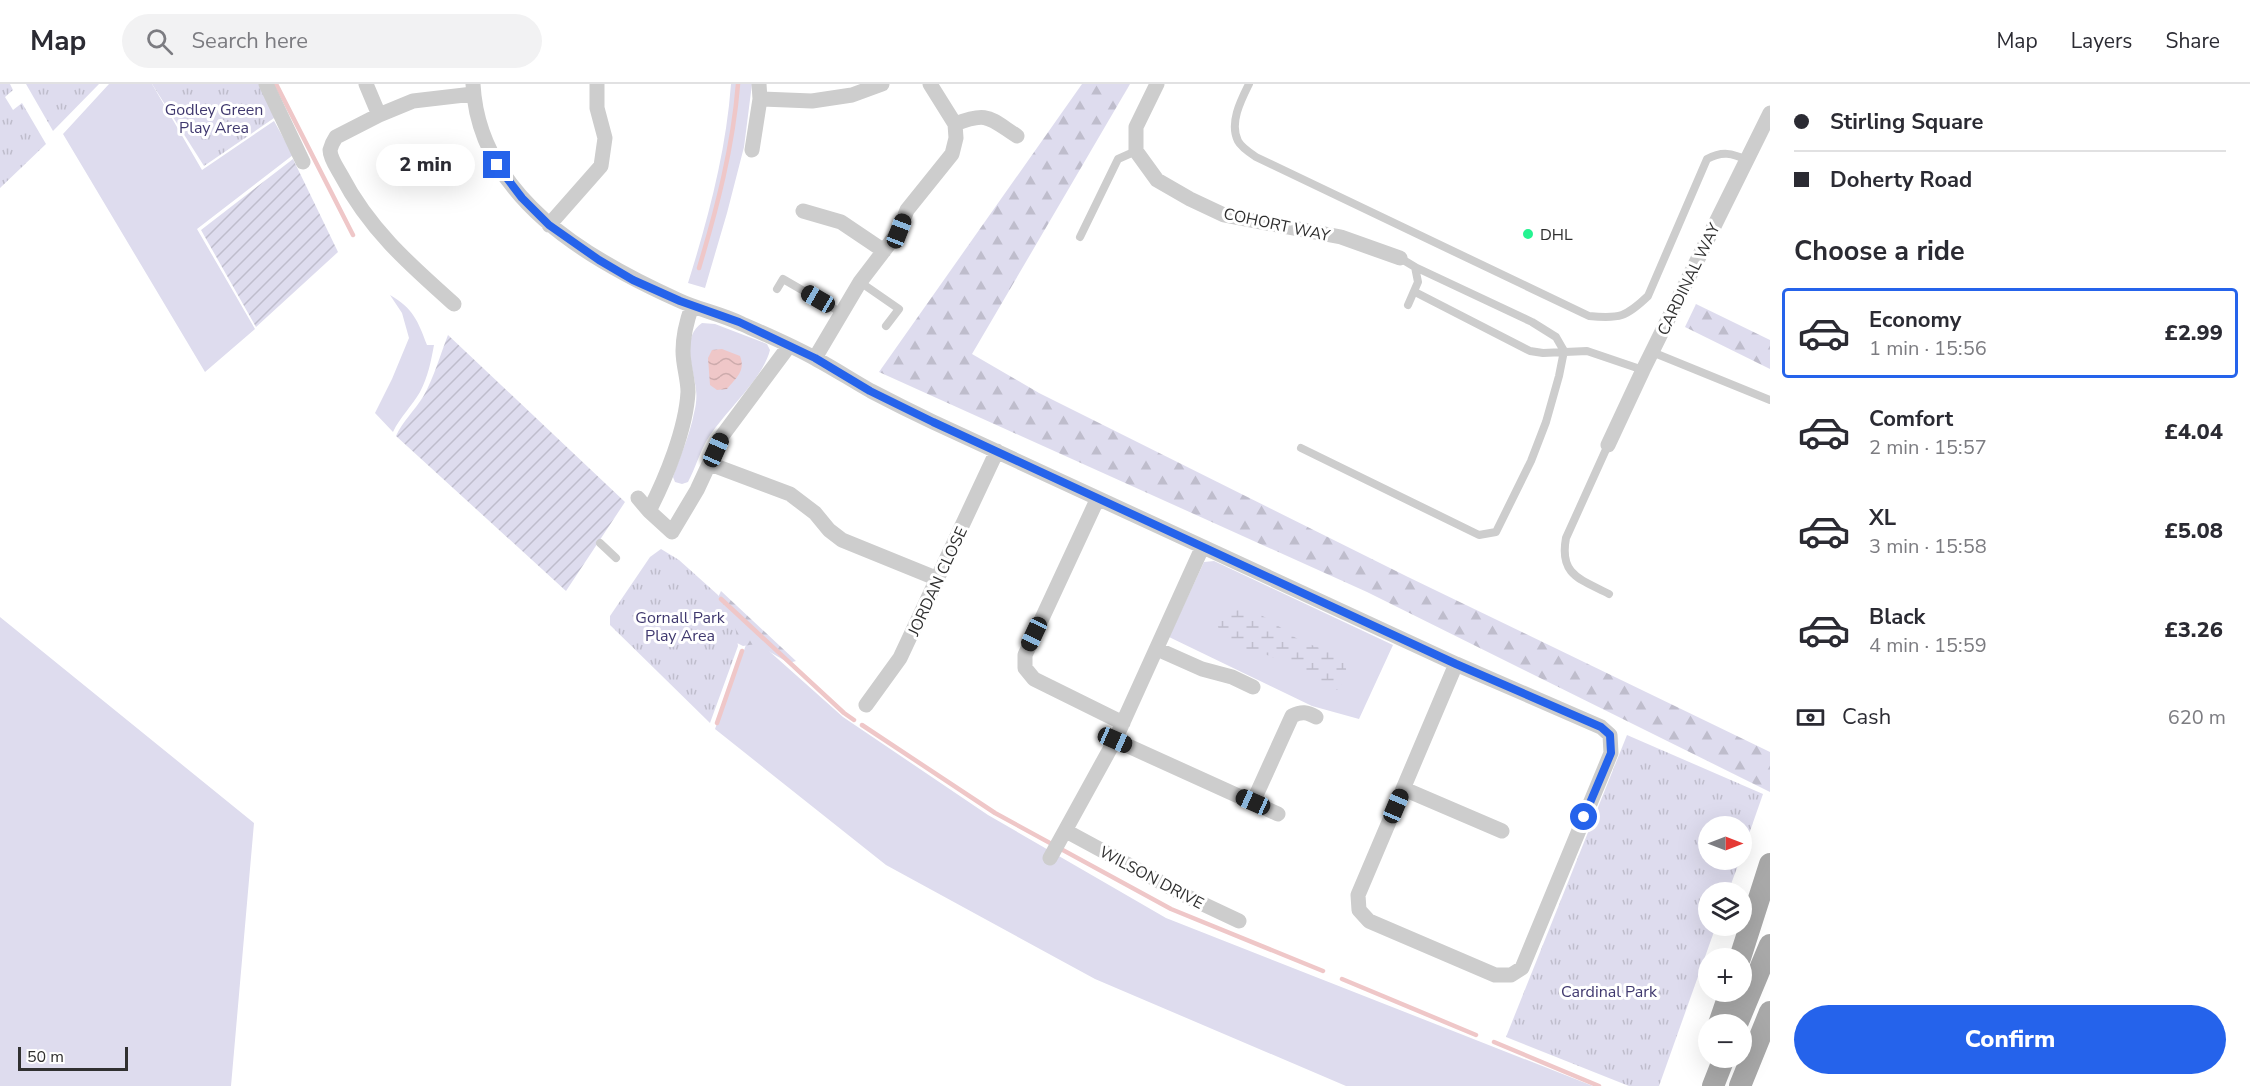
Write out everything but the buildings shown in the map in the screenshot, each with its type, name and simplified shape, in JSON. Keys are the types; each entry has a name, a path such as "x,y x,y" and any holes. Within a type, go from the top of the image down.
{"main road":[{"path":"1743,948 1770,864"},
{"path":"1741,1014 1770,945"},
{"path":"1740,1086 1770,1012"},
{"path":"1752,1086 1770,1048"},
{"path":"1700,1086 1706,1068"},
{"path":"1713,1086 1720,1068"}],"street":[{"path":"266,84 303,162"},
{"path":"366,84 379,115"},
{"path":"549,225 601,166 605,138 597,108 597,84"},
{"path":"752,150 759,91 822,99 852,95 882,84"},
{"path":"815,358 840,312 899,231 907,210 952,154 956,138 955,124 930,84"},
{"path":"1136,151 1136,127 1157,84"},
{"path":"454,304 377,231 355,202 330,150 336,137 413,100 473,89 481,127 497,165 522,198 549,225 599,260 633,280 692,306 739,322 815,358 870,391 1097,500 1456,664 1601,727 1610,735 1611,753 1522,968 1511,975 1495,975 1369,921 1359,910 1358,895 1456,664"},
{"name":"CARDINAL WAY","path":"1608,445 1770,113"},
{"path":"955,124 974,117 988,117 1017,136"},
{"name":"COHORT WAY","path":"1136,151 1157,180 1224,215 1341,237 1400,258"},
{"path":"803,211 841,222 884,251"},
{"path":"649,511 666,478 685,415 688,391 683,351 686,324 692,306"},
{"path":"638,498 672,532 710,464 722,436 789,346"},
{"name":"JORDAN CLOSE","path":"866,705 900,658 997,451"},
{"path":"710,464 790,494 815,513 829,530 842,540 938,579"},
{"path":"1097,500 1025,655 1025,668 1034,680 1123,723"},
{"path":"1202,548 1115,740 1278,814"},
{"path":"1157,648 1202,669 1232,677 1253,687"},
{"path":"1253,802 1292,717 1299,712 1308,712 1316,717"},
{"name":"WILSON DRIVE","path":"1115,740 1057,845 1188,897 1239,921"},
{"path":"1404,789 1502,831"}],"lane":[{"path":"1249,84 1239,104 1235,129 1238,142 1256,157 1589,316 1611,318 1631,313 1648,296 1707,159 1719,153 1734,154 1747,160"},
{"path":"1080,237 1118,159 1136,151"},
{"path":"1301,448 1479,535 1496,532 1531,460 1546,422 1564,351 1556,337 1532,322 1414,267 1400,258"},
{"path":"1408,305 1418,282 1414,267"},
{"path":"777,289 783,279 840,312"},
{"path":"860,282 899,309 886,326"},
{"path":"1415,292 1530,351 1543,353 1587,351 1643,370"},
{"path":"1652,352 1770,400"},
{"path":"1608,445 1566,538 1563,553 1567,566 1577,577 1609,594"},
{"path":"600,543 616,558"}],"green space":[{"path":"0,84 10,84 13,90 5,97 13,110 22,103 46,144 0,188"},
{"path":"26,84 99,84 53,131"},
{"path":"109,84 152,84 202,170 274,121 293,155 197,229 255,329 205,372 63,134"},
{"name":"Godley Green Play Area","path":"152,84 260,84 277,116 204,166"},
{"path":"731,84 752,84 744,147 705,288 688,283 715,185 725,135"},
{"path":"1082,84 1130,84 972,354 1039,393 1408,577 1770,752 1770,792 1367,592 879,372"},
{"path":"293,159 338,252 256,327 201,230"},
{"path":"390,295 414,316 427,345 434,345 423,386 393,432 375,413 409,338 402,313"},
{"path":"1696,304 1770,340 1770,369 1685,327"},
{"path":"702,323 715,324 767,344 770,350 766,361 751,384 707,440 688,482 682,484 675,482 673,477 695,407 696,393 690,345 695,329"},
{"path":"448,335 625,502 566,591 396,436 427,390"},
{"name":"Gornall Park Play Area","path":"661,549 679,560 718,595 734,618 738,646 710,723 610,625 610,616 650,557"},
{"path":"1214,561 1393,645 1359,719 1312,706 1169,637 1204,562"},
{"path":"721,591 796,661 789,663 756,644 743,646 735,642 716,602"},
{"path":"1243,609 1265,617 1296,638 1326,650 1342,661 1346,668 1345,678 1337,690 1324,689 1300,670 1267,655 1233,648 1221,637 1217,623 1223,613"},
{"path":"0,617 254,823 231,1086 0,1086"},
{"path":"750,634 843,717 988,815 1166,918 1593,1086 1346,1086 1095,979 886,865 715,729"},
{"name":"Cardinal Park","path":"1627,735 1763,794 1752,825 1752,816 1698,816 1698,870 1736,870 1732,882 1698,882 1698,936 1712,936 1708,948 1698,948 1698,977 1659,1086 1629,1086 1506,1037"}],"water":[{"path":"722,349 740,356 742,366 739,374 727,389 717,390 710,385 708,358 712,350"}],"waterway":[{"path":"276,84 353,235"},
{"path":"699,268 723,177 736,108 738,84"},
{"path":"721,599 854,720"},
{"path":"717,723 742,651"},
{"path":"862,725 995,813 1171,909 1323,971"},
{"path":"1342,979 1476,1035"},
{"path":"1494,1042 1599,1086"}],"place":[{"name":"DHL","path":"1528,234"}],"route":[{"path":"497,165 522,198 549,225 599,260 633,280 680,301 739,322 815,358 870,391 1097,500 1456,664 1601,727 1610,735 1611,753 1584,817"}]}
